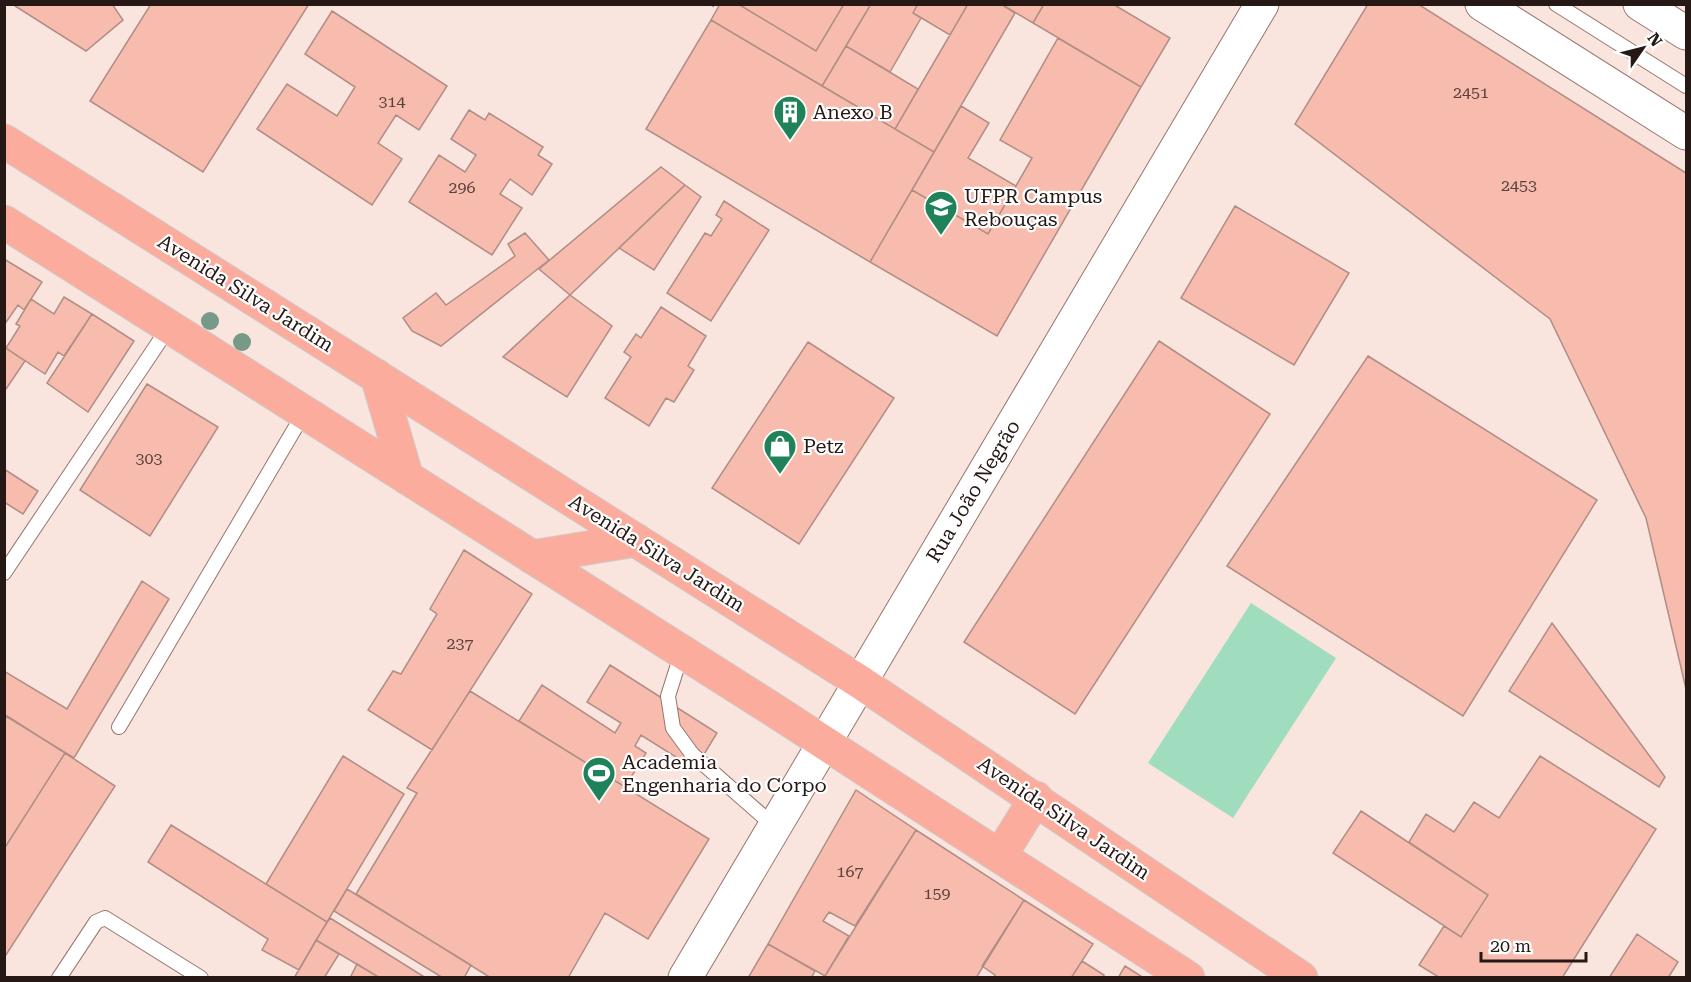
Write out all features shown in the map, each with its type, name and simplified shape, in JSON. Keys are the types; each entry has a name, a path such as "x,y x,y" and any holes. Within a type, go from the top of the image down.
{"main road":[{"name":"Rua João Negrão","path":"685,978 1262,4"},
{"path":"1482,4 1686,133"},
{"path":"1640,4 1686,33"},
{"name":"Avenida Silva Jardim","path":"4,141 860,682 1301,978"},
{"path":"4,222 682,652 1188,978"},
{"path":"377,376 407,477"},
{"path":"532,557 636,540"},
{"path":"1000,856 1036,798"}],"lane":[{"path":"1556,4 1686,86"},
{"path":"4,573 169,327"},
{"path":"119,727 304,413"},
{"path":"682,652 668,696 673,728 692,754 775,826"},
{"path":"59,978 96,922 105,918 201,978"}],"path":[{"path":"712,4 718,8"}],"green space":[{"path":"1251,603 1336,658 1233,818 1148,763"}],"building":[{"path":"16,4 112,4 123,20 86,51 15,6"},
{"path":"151,4 309,4 203,172 90,101"},
{"path":"720,4 738,4 816,51 844,4 871,4 822,86 711,20"},
{"path":"738,4 844,4 816,51"},
{"path":"871,4 918,4 913,13 921,18 890,72 846,46"},
{"path":"918,4 968,4 950,35 913,13"},
{"path":"968,4 1001,4 1015,13 934,152 895,129"},
{"path":"1001,4 1044,4 1033,23"},
{"path":"1044,4 1113,4 1170,38 1141,87 1033,23"},
{"path":"1368,4 1418,4 1686,173 1686,689 1646,518 1550,319 1295,124"},
{"path":"332,11 447,86 419,130 396,115 378,143 402,159 372,205 257,129 287,84 337,116 355,87 305,54"},
{"name":"Anexo B","path":"711,20 934,152 870,262 646,129"},
{"path":"1058,38 1141,87 997,336 870,262 912,190 988,234 1032,158 1000,140"},
{"path":"846,46 918,89 895,129 822,86"},
{"path":"961,106 989,123 968,158 1016,186 988,234 912,190"},
{"path":"469,110 485,120 489,113 543,147 538,155 552,164 532,195 510,179 500,194 522,208 492,255 409,202 439,155 465,172 476,155 451,139"},
{"path":"661,167 685,185 570,295 539,269"},
{"path":"685,185 701,197 654,270 619,248"},
{"path":"724,201 769,230 711,321 667,293 705,233 711,236 722,219 716,215"},
{"path":"1235,206 1349,273 1294,365 1181,298"},
{"path":"525,233 549,260 441,346 412,331 403,318 436,293 446,305 515,256 508,244"},
{"path":"4,259 42,282 24,310 18,305 4,325"},
{"path":"570,295 612,326 567,397 503,357"},
{"path":"64,297 92,314 64,356 58,352 45,374 6,348 20,326 16,324 31,299 54,314"},
{"path":"661,307 706,336 688,366 694,370 674,402 666,398 649,426 605,398 631,357 624,352 636,334 641,338"},
{"path":"92,314 134,341 88,412 47,383"},
{"path":"1159,341 1270,414 1075,714 964,642"},
{"path":"808,342 894,398 799,544 712,488"},
{"path":"4,347 25,361 4,392"},
{"path":"1368,356 1597,500 1463,716 1227,566"},
{"path":"147,384 218,427 150,536 80,490"},
{"path":"4,469 38,491 23,514 4,502"},
{"path":"464,550 532,594 432,750 368,710 393,671 401,674 437,614 430,609"},
{"path":"142,581 169,599 74,758 4,715 4,671 67,709"},
{"path":"1552,623 1665,777 1659,787 1509,691"},
{"path":"610,665 717,733 695,769 641,735 635,746 646,753 625,787 519,721 542,685 615,733 621,723 587,702"},
{"path":"470,691 709,839 648,939 605,913 568,978 491,978 356,894 417,793 407,788"},
{"path":"7,716 65,753 4,849 4,720"},
{"path":"65,753 115,786 4,958 4,849"},
{"path":"343,756 404,794 327,922 266,884"},
{"path":"1540,756 1656,829 1562,978 1440,978 1419,965 1444,926 1461,937 1488,895 1409,842 1426,814 1454,832 1474,802 1499,818"},
{"path":"856,790 916,830 855,926 829,912 823,921 849,936 825,976 768,944"},
{"path":"1361,811 1488,895 1461,937 1333,853"},
{"path":"171,825 327,922 299,970 262,950 268,939 148,862"},
{"path":"916,830 1024,900 976,978 828,978 825,976"},
{"path":"347,889 471,965 464,978 443,978 334,911"},
{"path":"1024,900 1093,944 1071,978 994,978 995,975 982,966"},
{"path":"330,918 426,978 380,978 316,940"},
{"path":"1637,934 1678,962 1668,978 1609,978"},
{"path":"316,940 339,954 324,978 294,978"},
{"path":"768,944 815,971 811,978 748,978"},
{"path":"1082,961 1104,975 1102,978 1071,978"},
{"path":"357,964 380,978 350,978"},
{"path":"1125,966 1144,978 1118,978"}],"place":[{"name":"Anexo B","path":"790,141"},
{"name":"UFPR Campus Rebouças","path":"941,236"},
{"name":"Petz","path":"780,475"},
{"name":"Academia Engenharia do Corpo","path":"599,802"}]}
